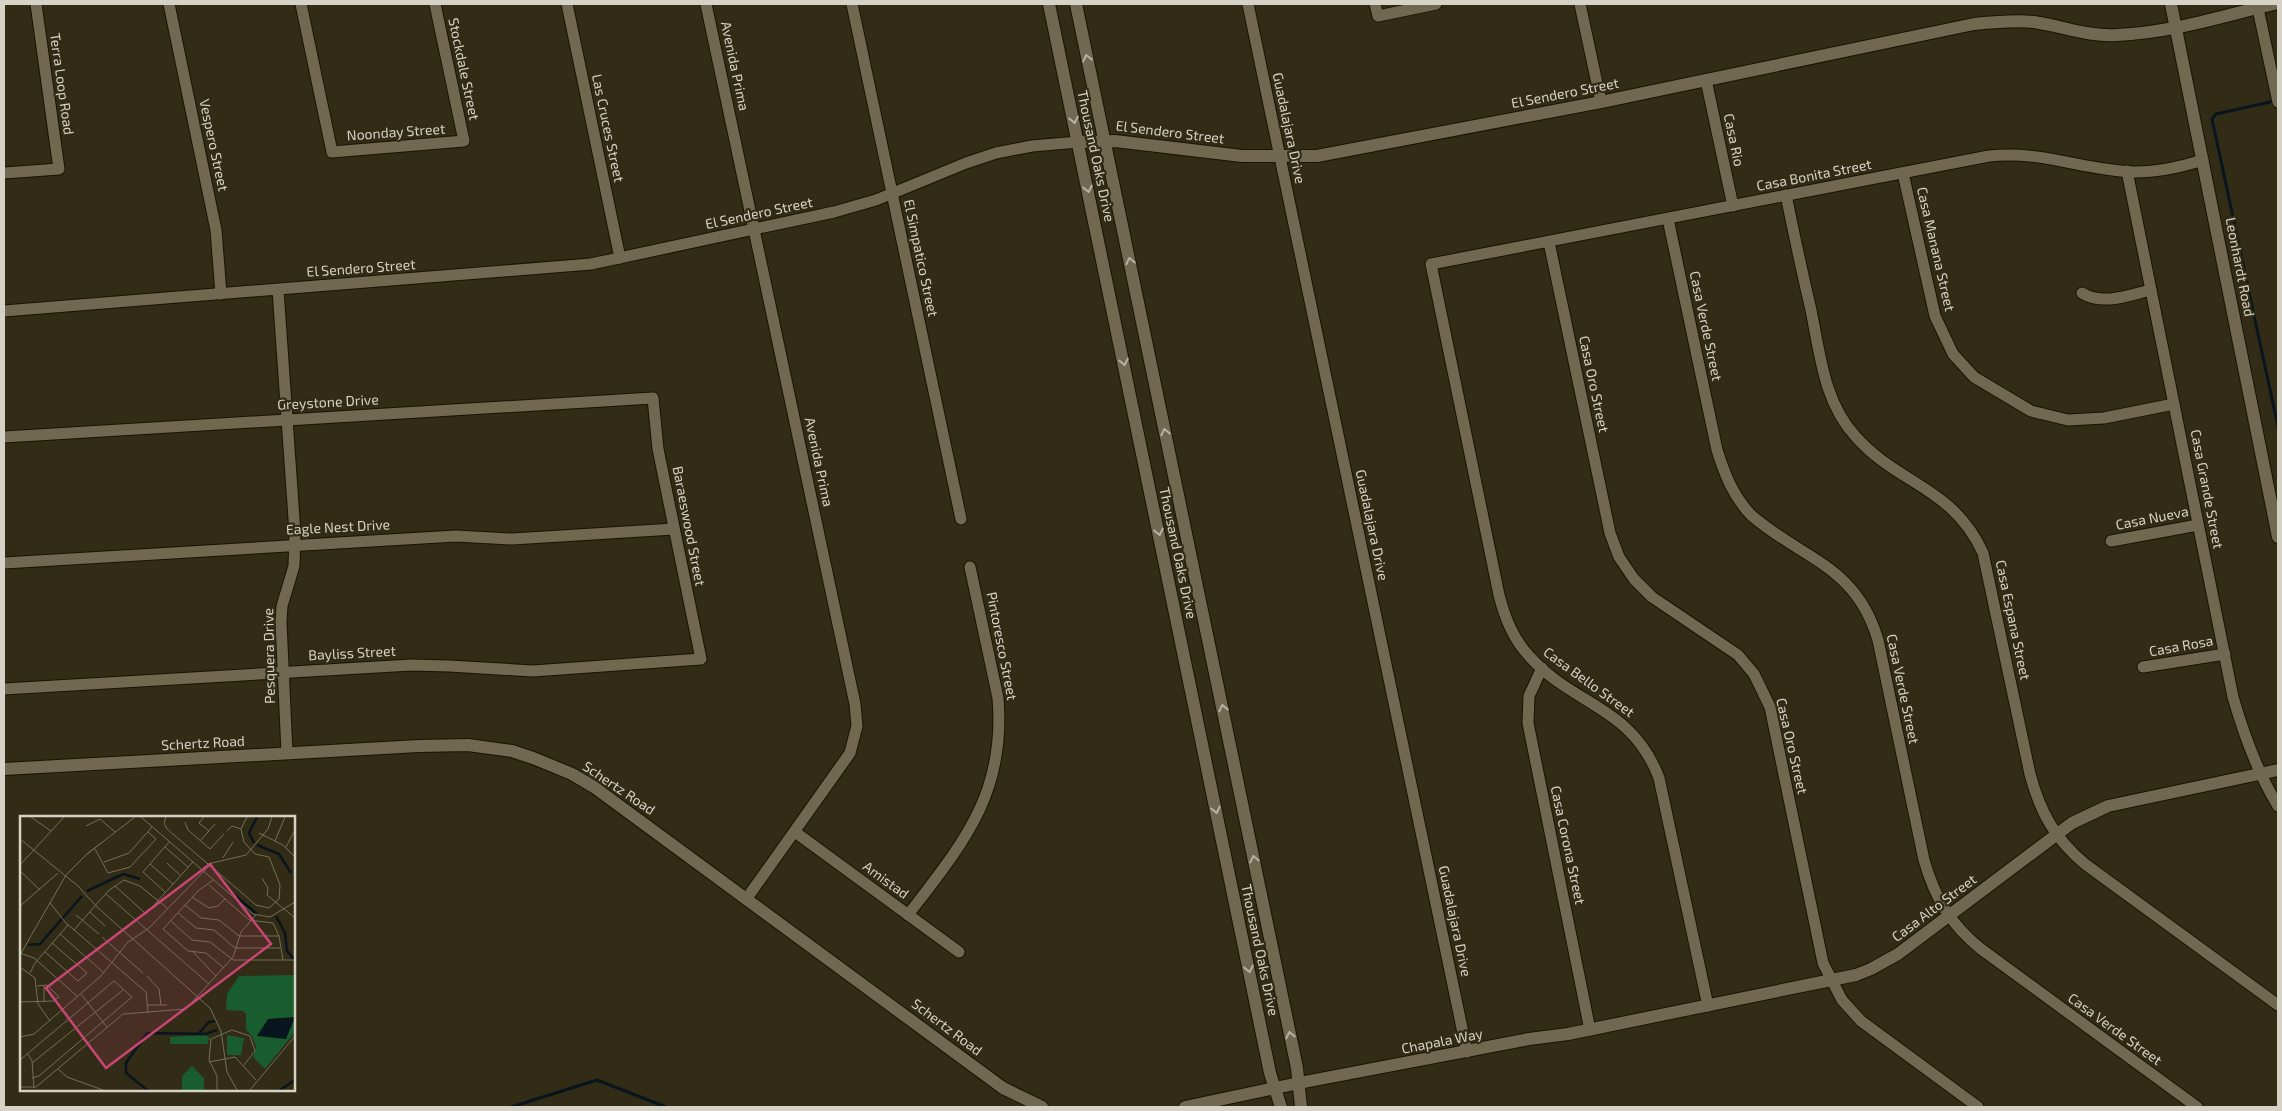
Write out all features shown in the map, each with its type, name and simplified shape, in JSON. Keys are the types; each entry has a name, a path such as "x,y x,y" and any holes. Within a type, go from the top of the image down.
{"street":[{"name":"Terra Loop Road","path":"4,172 59,169 36,4"},
{"name":"Vespero Street","path":"169,4 216,230 221,294"},
{"name":"Noonday Street","path":"301,4 332,152 464,141"},
{"name":"Stockdale Street","path":"434,4 464,141"},
{"name":"Las Cruces Street","path":"567,4 620,258"},
{"name":"Avenida Prima","path":"706,4 856,711 855,740 850,753 747,898"},
{"name":"El Simpatico Street","path":"852,4 961,519"},
{"name":"Thousand Oaks Drive","path":"1049,4 1274,1088 1281,1107"},
{"name":"Thousand Oaks Drive","path":"1076,4 1300,1083 1300,1107"},
{"name":"Guadalajara Drive","path":"1248,4 1466,1052"},
{"path":"1375,4 1378,16 1436,4"},
{"path":"1580,4 1601,102"},
{"name":"Leonhardt Road","path":"2171,4 2278,537"},
{"name":"El Sendero Street","path":"4,311 570,268 834,212 892,194 966,163 996,153 1032,146 1105,140 1165,145 1218,154 1280,157 1317,156 1601,102 1974,24 2005,21 2034,22 2102,35 2176,28 2257,6 2274,4"},
{"path":"2257,6 2278,102"},
{"name":"Casa Rio","path":"1706,80 1733,206"},
{"name":"Casa Bonita Street","path":"1431,264 2009,154 2034,155 2127,171 2149,172 2180,167 2203,160"},
{"name":"Casa Grande Street","path":"2127,171 2233,697 2243,732 2261,774 2278,806"},
{"name":"Casa Manana Street","path":"1904,173 1935,316 1950,349 1970,373 2030,411 2068,420 2104,418 2174,404"},
{"name":"Casa Espana Street","path":"1786,195 1825,376 1839,414 1864,446 1955,511 1972,530 1983,553 2030,774 2039,806 2056,835 2085,864 2278,1005"},
{"name":"Casa Verde Street","path":"1668,219 1717,450 1724,473 1742,506 1751,515 1830,568 1856,592 1868,611 1878,640 1924,860 1932,886 1949,916 1965,935 1981,949 2197,1107"},
{"name":"Casa Oro Street","path":"1549,242 1614,545 1626,568 1643,588 1738,655 1761,684 1770,707 1823,963 1842,1000 1861,1021 1978,1107"},
{"name":"Casa Bello Street","path":"1431,264 1501,602 1513,634 1530,657 1542,668 1627,728 1643,746 1655,766 1670,825 1708,1006"},
{"name":"Pesquera Drive","path":"278,290 295,544 292,576 282,606 287,753"},
{"path":"2082,293 2094,299 2104,300 2151,290"},
{"name":"Greystone Drive","path":"4,437 654,398"},
{"name":"Baraeswood Street","path":"654,398 658,449 701,659"},
{"name":"Casa Nueva","path":"2112,541 2198,525"},
{"name":"Eagle Nest Drive","path":"4,562 456,536 512,539 674,529"},
{"name":"Pintoresco Street","path":"908,915 970,830 989,788 995,766 998,742 998,698 970,567"},
{"name":"Casa Rosa","path":"2142,668 2225,654"},
{"name":"Bayliss Street","path":"4,689 411,666 449,666 533,671 701,659"},
{"name":"Casa Corona Street","path":"1542,668 1529,696 1528,723 1590,1030"},
{"name":"Schertz Road","path":"4,769 468,745 504,750 533,758 572,774 594,787 1003,1088 1042,1107"},
{"name":"Casa Alto Street","path":"1590,1030 1856,975 1885,962 2085,815 2108,806 2278,770"},
{"name":"Amistad","path":"795,832 959,952"},
{"name":"Chapala Way","path":"1300,1083 1590,1030"},
{"path":"1185,1107 1300,1083"}],"waterway":[{"path":"2270,102 2216,114 2212,119 2278,427"},
{"path":"511,1107 597,1080 666,1107"}]}
